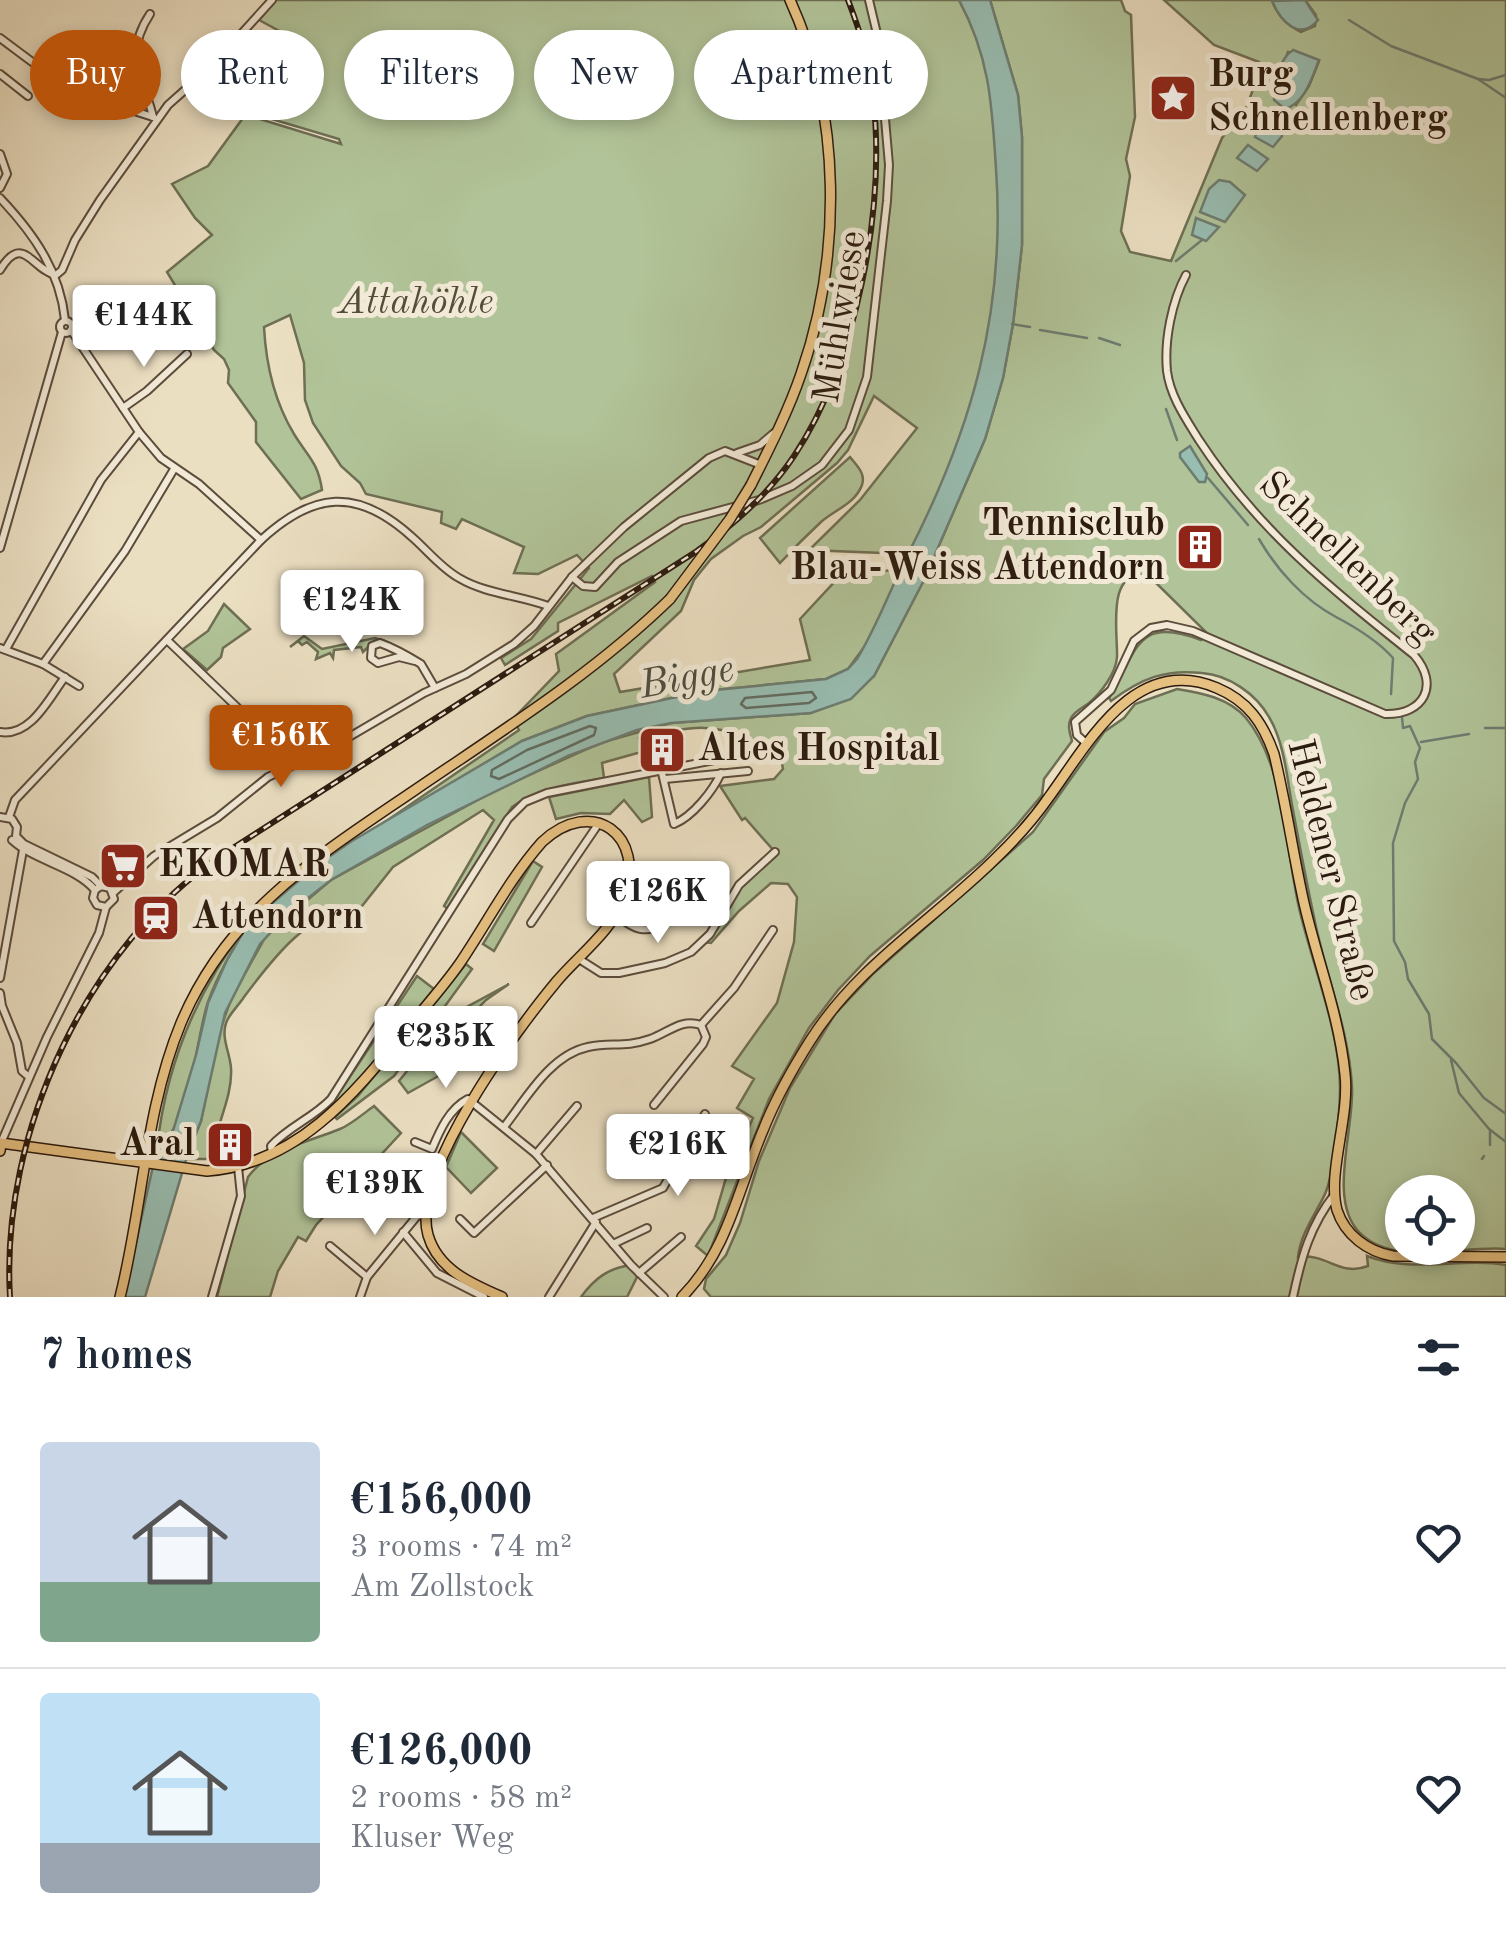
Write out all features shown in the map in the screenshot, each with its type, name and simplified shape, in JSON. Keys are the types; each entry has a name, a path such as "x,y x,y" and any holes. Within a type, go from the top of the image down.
{"main road":[{"path":"120,1297 159,1088 172,1045 200,984 240,925 321,854 605,659 670,599 730,520 751,485 801,374 825,272 829,216 821,98 808,44 790,0"},
{"name":"Heldener Straße","path":"682,1297 718,1251 763,1129 826,1018 876,962 969,884 1013,841 1047,801 1086,743 1126,701 1169,681 1196,682 1226,692 1248,706 1266,730 1345,1072 1346,1117 1336,1193"},
{"path":"0,1150 1,1143 194,1170 238,1167 311,1132 355,1092 458,966 542,842 572,823 599,823 616,832 627,852 627,887 616,914 511,1041 472,1102 446,1151 426,1214 428,1237 445,1264 454,1273 502,1297"},
{"path":"1336,1193 1338,1213 1345,1226 1359,1242 1378,1254 1406,1258 1506,1256"}],"street":[{"path":"243,30 272,0"},
{"name":"Mühlwiese","path":"572,577 583,586 595,587 618,562 681,521 758,500 792,486 822,465 850,430 867,377 888,201 889,165 878,38 869,0"},
{"path":"142,30 150,14"},
{"path":"0,38 30,60"},
{"path":"0,74 28,96"},
{"path":"161,113 181,94"},
{"path":"56,275 100,200 154,120"},
{"path":"0,154 7,174 0,188"},
{"path":"0,198 38,245 56,275 65,320"},
{"path":"0,270 10,256 20,254 56,275"},
{"name":"Schnellenberg","path":"1086,743 1077,735 1076,722 1111,690 1134,641 1158,626 1193,631 1386,714 1408,711 1421,700 1428,686 1424,669 1414,655 1265,527 1239,498 1188,423 1167,372 1169,332 1178,289 1186,274"},
{"path":"65,320 70,322 139,432 174,469 200,484 261,540"},
{"path":"0,548 62,332 59,326 65,320"},
{"path":"62,332 72,330"},
{"path":"123,408 148,391 187,354"},
{"path":"736,453 760,444 776,431"},
{"path":"78,686 43,664 3,648 102,480 139,432"},
{"path":"1,1143 99,933 106,908 113,902 114,892 164,849 217,818 268,777 332,747 514,644 534,626 572,577 702,463 724,452 736,453 761,465"},
{"path":"43,664 125,552 174,469"},
{"path":"10,840 16,823 4,817 15,800 261,540 296,511 326,502 352,503 374,510 396,523 458,578 480,589 548,606"},
{"path":"167,640 243,713"},
{"path":"415,660 399,657 374,662 370,651 378,644 389,646 415,660 435,688"},
{"path":"384,662 395,654 389,646"},
{"path":"0,732 10,734 26,727 65,677"},
{"path":"663,776 765,750"},
{"path":"272,1152 271,1146 280,1137 331,1100 515,810 547,792 663,776 748,771"},
{"path":"663,776 671,818 679,824 716,784 721,773"},
{"path":"531,923 599,823"},
{"path":"10,840 98,888 107,886 114,892"},
{"path":"10,840 92,877 98,888 95,903 106,908"},
{"path":"0,978 23,850"},
{"path":"578,958 591,969 619,973 665,963 691,952 710,934 740,885 775,852"},
{"path":"616,914 632,929 647,931 669,917 693,893"},
{"path":"701,1025 734,988 773,930"},
{"path":"0,992 22,1071 29,1077"},
{"path":"504,1127 542,1078 578,1050 627,1046 681,1024 701,1025"},
{"path":"654,1105 704,1044 706,1037 701,1025"},
{"path":"415,1142 432,1149 441,1128 458,1104 468,1098 547,1165 613,1244 664,1297"},
{"path":"536,1154 577,1106"},
{"path":"549,1297 594,1220 663,1188 705,1114"},
{"path":"460,1219 474,1233 547,1165"},
{"path":"212,1297 240,1196 238,1167"},
{"path":"1293,1297 1313,1227 1336,1193"},
{"path":"360,1297 367,1277 417,1216 426,1214"},
{"path":"613,1244 647,1228"},
{"path":"403,1232 437,1273 484,1297"},
{"path":"639,1273 681,1237"},
{"path":"330,1246 367,1277"}],"green space":[{"name":"Attahöhle","path":"276,0 959,0 984,63 991,103 999,220 996,270 981,369 968,417 931,510 908,554 809,550 860,500 917,428 874,396 848,450 837,463 761,527 711,559 694,580 681,611 614,674 620,692 810,660 800,619 840,576 902,569 868,642 848,669 826,679 705,691 587,716 522,741 366,835 519,730 513,719 559,671 556,654 655,582 652,576 558,623 558,631 505,665 501,658 531,639 589,568 577,555 538,574 514,573 524,547 462,519 456,529 441,523 442,512 366,494 341,466 313,423 305,400 304,363 290,315 264,327 269,369 281,409 315,466 322,490 301,499 256,442 256,422 228,383 229,370 224,359 214,350 167,272 212,235 172,184 208,166 241,120 263,120 341,144 339,139 275,120 324,120 324,30 277,30 259,20"},
{"path":"990,0 1121,0 1131,15 1135,117 1126,159 1130,176 1121,231 1130,252 1171,261 1222,138 1247,106 1260,70 1259,62 1214,45 1164,0 1272,0 1283,19 1301,32 1315,26 1316,15 1305,0 1506,0 1506,1249 1475,1250 1475,1175 1385,1175 1385,1247 1359,1232 1350,1218 1344,1184 1352,1105 1350,1065 1314,917 1278,737 1257,701 1241,687 1212,675 1177,672 1154,677 1111,701 1109,698 1141,642 1163,632 1201,640 1207,633 1149,576 1135,576 1120,591 1114,670 1098,694 1071,718 1072,741 1044,779 1042,795 983,860 870,956 809,1028 769,1099 708,1256 696,1246 714,1219 726,1178 753,1118 737,1108 754,1079 732,1066 777,1003 794,942 797,897 788,884 771,883 711,943 702,942 731,898 775,852 745,818 742,820 720,786 774,779 783,769 781,759 761,756 764,744 716,729 689,729 639,738 641,752 602,763 604,778 522,800 512,807 448,909 444,906 494,820 483,810 393,867 362,906 326,916 294,938 227,1020 231,1079 211,1159 186,1159 201,1121 218,1035 232,997 267,934 331,880 496,790 600,743 671,723 811,713 874,676 924,580 985,439 1003,378 1022,245 1018,95","holes":["1288,52 1319,61 1296,105 1274,89"]},
{"path":"850,457 863,477 859,492 821,522 780,563 760,538"},
{"path":"224,604 250,629 223,648 221,657 207,670 183,649 208,631"},
{"path":"304,636 322,649 375,638 385,641 374,641 363,652 361,647 334,650 333,658 330,653 316,659 318,652 307,642 302,645 298,641 290,647"},
{"path":"1177,689 1223,701 1246,718 1270,761 1301,916 1339,1067 1334,1158 1325,1194 1305,1232 1298,1257 1318,1258 1349,1269 1368,1266 1367,1256 1385,1261 1385,1265 1506,1265 1506,1297 711,1297 704,1289 706,1279 726,1255 790,1088 835,1014 874,973 1033,832 1104,732 1124,718 1135,704"},
{"path":"649,777 652,817 642,822 624,800 610,814 581,813 556,819 549,797"},
{"path":"533,861 542,867 494,951 483,944"},
{"path":"248,924 208,1002 178,1121 157,1148 168,1087 187,1030 214,975"},
{"path":"466,964 472,969 394,1076 337,1119 335,1117 358,1096"},
{"path":"417,976 434,989 336,1105 333,1102"},
{"path":"509,984 486,1000 460,1027 442,1074 408,1093 399,1081 441,1021"},
{"path":"374,1106 401,1133 316,1225 306,1241 298,1237 278,1271 270,1297 217,1297 248,1177 278,1153 344,1127"},
{"path":"461,1132 497,1168 471,1193 446,1167"},
{"path":"631,1265 639,1273 627,1297 581,1297 602,1275"}],"water":[{"path":"959,0 990,0 1018,95 1022,245 1013,324 1003,378 985,439 924,580 874,676 851,699 811,713 671,723 637,730 568,756 427,825 331,880 289,913 260,944 225,1013 201,1121 145,1297 124,1297 157,1148 172,1134 208,1003 248,924 317,865 352,841 522,741 587,716 705,691 826,679 848,669 857,659 950,462 980,368 989,321 998,221 993,124 983,62"},
{"path":"1305,0 1318,20 1304,29 1286,22 1272,1"},
{"path":"1293,50 1319,60 1303,96 1285,109 1274,100 1275,86 1281,65"},
{"path":"1263,117 1282,129 1282,136 1273,147 1255,137"},
{"path":"1248,145 1268,159 1257,171 1237,158"},
{"path":"1219,180 1230,182 1245,195 1225,222 1200,212 1209,189"},
{"path":"1196,218 1219,227 1206,241 1192,235"},
{"path":"1190,446 1207,474 1205,482 1199,482 1180,457"}],"waterway":[{"path":"1349,20 1391,46 1478,79 1506,98"},
{"path":"1478,79 1506,75"},
{"path":"1176,261 1202,240"},
{"path":"1012,324 1030,327"},
{"path":"1040,330 1087,338"},
{"path":"1099,338 1120,345"},
{"path":"1166,409 1177,440"},
{"path":"1208,478 1248,525"},
{"path":"1259,539 1302,593 1366,635 1393,658 1391,694"},
{"path":"1402,717 1403,728 1410,726 1420,748 1415,762 1418,779 1405,803 1393,843 1394,941 1405,962 1408,979 1429,1014 1432,1039 1484,1098 1506,1114"},
{"path":"1485,728 1506,728"},
{"path":"1421,742 1469,734"},
{"path":"1451,1060 1459,1093 1489,1129 1506,1142"},
{"path":"1490,1131 1490,1145"}],"railway":[{"path":"10,1297 11,1234 20,1171 37,1108 62,1048 93,991 131,939 174,893 222,855 697,551 750,508 794,456 835,375 862,282 870,234 875,186 873,96 864,47 848,0"}],"place":[{"name":"Burg Schnellenberg","path":"1173,98"},
{"name":"Tennisclub Blau-Weiss Attendorn","path":"1200,547"},
{"name":"Altes Hospital","path":"662,750"},
{"name":"EKOMAR","path":"123,866"},
{"name":"Attendorn","path":"156,918"},
{"name":"Aral","path":"230,1145"}],"water label":[{"name":"Bigge","path":"687,679"}]}
